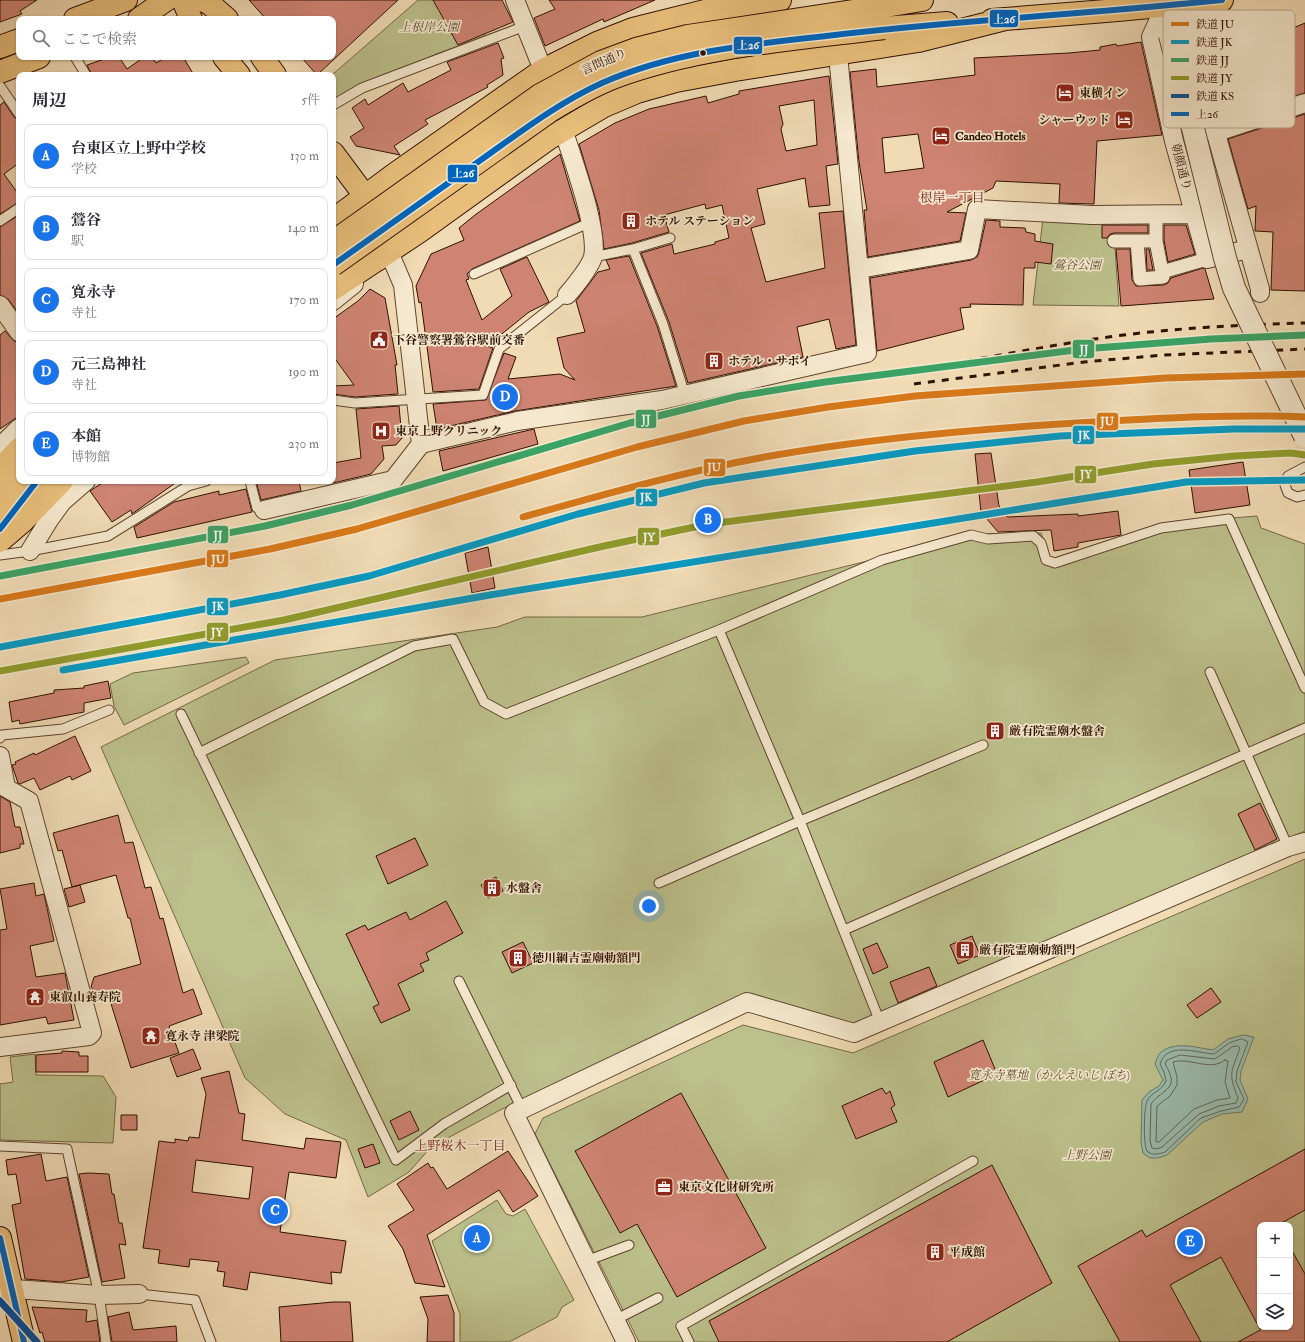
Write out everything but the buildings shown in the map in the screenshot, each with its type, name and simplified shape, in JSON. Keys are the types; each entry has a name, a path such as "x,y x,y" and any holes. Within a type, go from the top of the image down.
{"main road":[{"path":"83,16 126,0"},
{"path":"143,16 166,0"},
{"path":"183,0 190,16"},
{"path":"202,0 210,4 224,16"},
{"path":"336,211 365,196 543,70 597,43 703,5 780,0"},
{"name":"言問通り","path":"336,240 540,95 601,62 636,49 688,36 922,0"},
{"name":"言問通り","path":"336,263 550,111 584,91 608,80 649,66 750,46 884,28 1005,19 1165,3 1222,0"},
{"path":"336,287 389,252 563,129 604,106 637,92 676,81 735,70 838,55 918,41 1005,19"},
{"path":"0,47 16,41"},
{"path":"0,72 31,60"},
{"path":"264,60 273,72"},
{"path":"336,157 365,196 389,252"},
{"path":"336,213 389,252"},
{"path":"0,470 16,452"},
{"path":"0,500 16,476"},
{"path":"0,529 27,492 35,484"},
{"path":"0,541 22,522 59,484"},
{"path":"0,1238 5,1288 24,1342"}],"street":[{"path":"515,0 543,70"},
{"name":"朝顔通り","path":"1163,91 1151,37 1165,3"},
{"path":"264,510 393,480 421,444 517,421 662,400 867,353 838,55"},
{"path":"1295,106 1305,103"},
{"name":"朝顔通り","path":"1171,128 1193,214 1207,259"},
{"path":"1193,128 1225,258 1234,288 1305,436"},
{"path":"1213,128 1262,293"},
{"path":"1214,133 1229,128"},
{"path":"563,129 591,222 593,257 576,284 567,294"},
{"path":"859,269 969,250 977,209 1092,215 1193,214"},
{"path":"1137,241 1140,279 1163,277 1156,241 1156,214"},
{"path":"1114,241 1156,241"},
{"path":"1162,272 1248,249"},
{"path":"336,298 389,252 403,285 421,444"},
{"path":"0,305 16,328"},
{"path":"0,447 16,431"},
{"path":"30,552 49,520 62,502 83,484"},
{"path":"0,756 6,788 29,802 92,1033 89,1036 0,1048"},
{"path":"626,1342 514,1113 747,1002 854,1033 1288,847 1305,842"},
{"path":"5,1288 98,1295 139,1294"}],"lane":[{"path":"336,103 362,88 525,26"},
{"path":"77,60 84,72"},
{"path":"0,86 16,110"},
{"path":"0,221 16,210"},
{"path":"474,274 591,222"},
{"path":"593,257 633,249 670,238"},
{"path":"633,249 663,324 685,395"},
{"path":"336,400 355,403 416,398 484,395 499,349 567,294"},
{"path":"1305,467 1288,476 1285,485 1288,493 1297,497 1305,495"},
{"path":"0,555 30,552 108,536 188,486 195,484"},
{"path":"251,484 257,508 264,510"},
{"path":"199,753 414,646 453,639 484,702 506,714 718,630 882,560 971,535 988,539 1033,536 1041,543 1046,560 1055,563 1161,528 1229,519 1305,688"},
{"path":"718,630 800,821 880,1022"},
{"path":"1210,672 1288,847"},
{"path":"0,738 2,735 63,729 109,710"},
{"path":"181,714 396,1160 444,1124 511,1085"},
{"path":"844,930 1305,728"},
{"path":"659,883 800,821 983,745"},
{"path":"459,981 522,1109"},
{"path":"0,1146 67,1149 98,1295 106,1342"},
{"path":"689,1342 681,1326 973,1162"},
{"path":"586,1261 629,1245"},
{"path":"139,1294 195,1300 210,1342"},
{"path":"615,1320 658,1298"}],"green space":[{"name":"上根岸公園","path":"418,0 469,0 486,37 436,54 336,104 335,72"},
{"name":"鶯谷公園","path":"1043,218 1113,219 1119,306 1033,305"},
{"path":"1257,516 1261,528 1305,544 1305,831 853,1026 751,993 502,1109 431,1147 409,1172 368,1197 346,1140 285,1114 245,1078 101,747 275,660 497,627 525,617 642,617 976,534 1041,533 1051,559 1159,524"},
{"path":"246,657 249,663 124,725 114,706 110,684 133,673"},
{"name":"上野公園","path":"1305,859 1305,1342 639,1342 535,1134 543,1118 743,1025 853,1053"},
{"path":"35,1054 36,1075 103,1076 116,1097 113,1143 0,1140 0,1084 13,1082 10,1057"},
{"path":"497,1200 506,1214 513,1216 525,1209 574,1300 562,1307 557,1317 509,1342 460,1342 460,1314 432,1241"}],"water":[{"path":"1243,1035 1254,1037 1241,1071 1240,1080 1248,1099 1242,1112 1222,1114 1203,1122 1167,1155 1158,1158 1150,1158 1143,1153 1141,1143 1142,1100 1149,1092 1159,1086 1163,1080 1155,1064 1160,1053 1166,1049 1179,1046 1213,1050 1228,1039"}],"railway":[{"path":"912,370 1061,344 1137,333 1221,326 1305,323"},
{"path":"914,384 1084,362 1164,355 1305,349"}],"rail line":[{"name":"JJ","path":"0,576 265,526 352,505 630,423 739,396 825,382 1083,349 1211,339 1305,335"},
{"name":"JU","path":"0,599 270,549 357,529 637,447 744,421 828,407 915,396 1165,378 1305,374"},
{"name":"JU","path":"523,517 677,476 739,462 810,449 891,438 972,430 1094,422 1226,416 1305,417"},
{"name":"JK","path":"0,647 280,595 369,576 578,514 704,483 915,451 1060,436 1234,429 1305,429"},
{"name":"JY","path":"0,671 284,620 604,546 709,524 1037,482 1153,464 1234,456 1291,453 1305,455"},
{"name":"JK","path":"63,670 490,595 1186,482 1305,480"},
{"name":"KS","path":"0,1301 37,1342"}],"transit line":[{"name":"上26","path":"336,263 542,117 586,91 629,72 712,51 798,39 876,30 1222,0"},
{"name":"上26","path":"0,529 35,484"},
{"name":"上26","path":"0,1238 24,1342"}],"place":[{"name":"東横イン","path":"1065,93"},
{"name":"シャーウッド","path":"1124,120"},
{"name":"Candeo Hotels","path":"941,136"},
{"name":"ホテル ステーション","path":"631,221"},
{"name":"下谷警察署鶯谷駅前交番","path":"379,340"},
{"name":"ホテル・サボイ","path":"714,361"},
{"name":"元三島神社","path":"505,397"},
{"name":"東京上野クリニック","path":"381,431"},
{"name":"鶯谷","path":"708,520"},
{"name":"厳有院霊廟水盤舎","path":"995,731"},
{"name":"水盤舎","path":"492,888"},
{"name":"厳有院霊廟勅額門","path":"965,950"},
{"name":"徳川綱吉霊廟勅額門","path":"518,958"},
{"name":"東叡山養寿院","path":"35,997"},
{"name":"寛永寺 津梁院","path":"151,1036"},
{"name":"東京文化財研究所","path":"664,1187"},
{"name":"寛永寺","path":"275,1211"},
{"name":"台東区立上野中学校","path":"477,1238"},
{"name":"本館","path":"1190,1242"},
{"name":"平成館","path":"935,1252"}],"district":[{"name":"根岸一丁目","path":"952,198"},
{"name":"上野桜木一丁目","path":"460,1146"}],"park label":[{"name":"寛永寺墓地（かんえいじ ぼち)","path":"1049,1075"}]}
